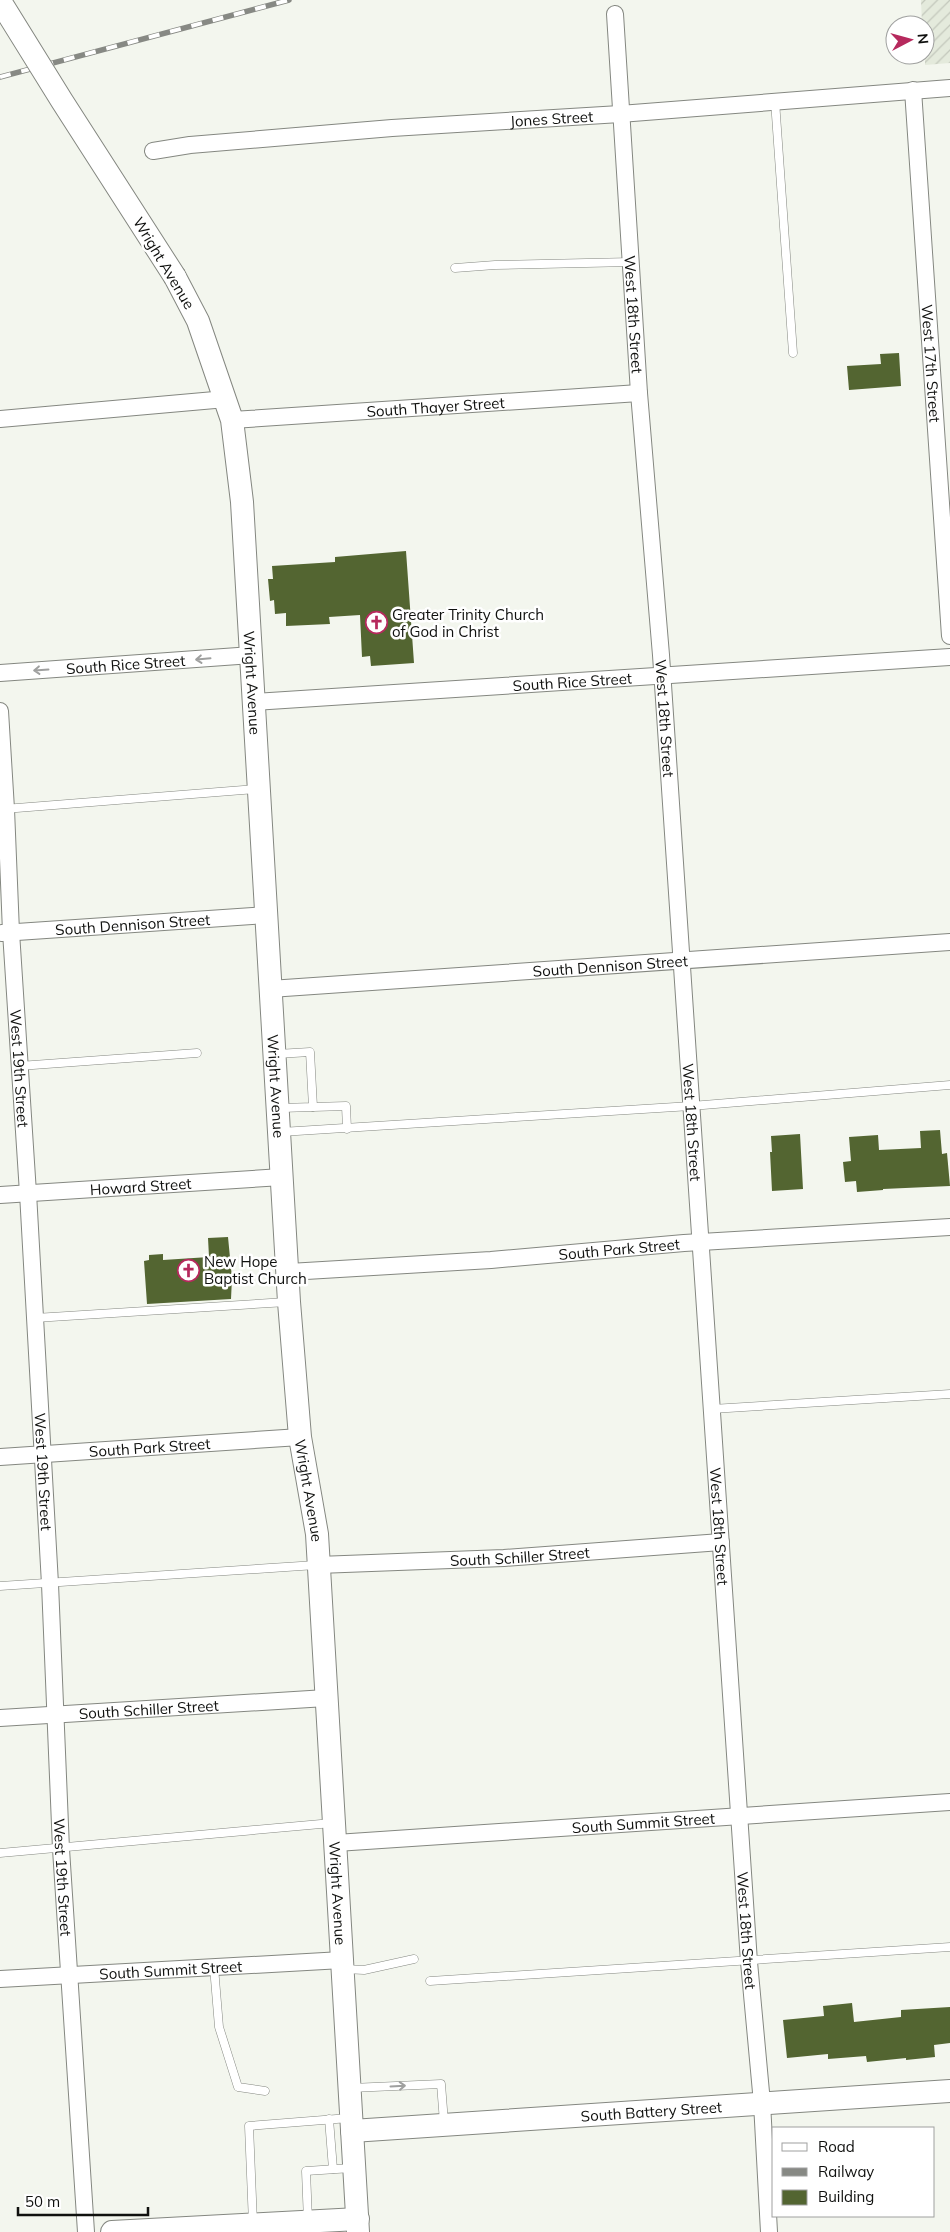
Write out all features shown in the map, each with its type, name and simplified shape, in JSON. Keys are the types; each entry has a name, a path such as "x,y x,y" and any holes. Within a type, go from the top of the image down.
{"main road":[{"name":"Wright Avenue","path":"0,1 176,277 198,321 229,410 242,502 270,989 289,1272 289,1302 300,1437 317,1534 352,2124 344,2168 358,2225"},
{"name":"South Battery Street","path":"352,2124 444,2124 950,2091"},
{"path":"112,2232 231,2228 253,2224 308,2222 358,2225"}],"street":[{"name":"West 18th Street","path":"615,14 639,393 662,676 749,1962 762,2103 769,2232"},
{"name":"Jones Street","path":"153,151 190,145 356,130 622,113 950,88"},
{"name":"West 17th Street","path":"913,90 950,636"},
{"name":"South Thayer Street","path":"0,419 639,393"},
{"name":"South Rice Street","path":"0,673 252,656"},
{"name":"South Rice Street","path":"253,702 950,657"},
{"name":"West 19th Street","path":"0,711 5,933 19,1066 28,1193 50,1584 62,1849 86,2232"},
{"name":"South Dennison Street","path":"5,933 266,915"},
{"name":"South Dennison Street","path":"270,989 950,942"},
{"name":"Howard Street","path":"0,1195 282,1177"},
{"name":"South Park Street","path":"289,1272 491,1260 701,1242 950,1227"},
{"name":"South Park Street","path":"0,1456 300,1437"},
{"name":"South Schiller Street","path":"318,1565 504,1558 721,1542"},
{"name":"South Schiller Street","path":"0,1718 326,1698"},
{"name":"South Summit Street","path":"335,1833 740,1816 950,1802"},
{"name":"South Summit Street","path":"0,1979 214,1966 342,1964"}],"lane":[{"path":"775,101 793,353"},
{"path":"455,268 496,265 631,262"},
{"path":"3,809 258,789"},
{"path":"275,1054 310,1052 313,1107"},
{"path":"19,1066 197,1053"},
{"path":"280,1132 691,1106 950,1085"},
{"path":"279,1108 346,1106 347,1128"},
{"path":"35,1318 289,1302"},
{"path":"712,1409 950,1394"},
{"path":"0,1586 318,1565"},
{"path":"0,1853 335,1833"},
{"path":"430,1981 749,1962 950,1947"},
{"path":"342,1964 364,1970 414,1959"},
{"path":"214,1966 219,2027 238,2087 265,2091"},
{"path":"349,2088 441,2084 444,2124"},
{"path":"253,2224 248,2126 329,2119 352,2124"},
{"path":"308,2222 306,2171 344,2168 329,2119"}],"shaded area":[{"path":"921,0 950,0 950,63 935,64 935,15 922,15"}],"building":[{"path":"899,353 901,386 849,390 847,366 881,364 880,354"},
{"name":"Greater Trinity Church of God in Christ","path":"406,551 414,663 371,666 370,656 362,657 360,615 329,617 330,624 286,626 286,613 275,614 274,600 270,601 268,579 273,579 272,566 335,562 335,557"},
{"path":"940,1130 942,1154 947,1153 950,1186 857,1192 856,1181 845,1182 843,1162 851,1161 849,1137 878,1135 879,1150 921,1148 920,1131"},
{"path":"800,1134 803,1189 772,1191 771,1136"},
{"name":"New Hope Baptist Church","path":"228,1237 232,1278 231,1299 147,1304 144,1261 149,1260 149,1255 163,1254 163,1260 209,1257 208,1238"},
{"path":"852,2003 854,2022 901,2017 901,2010 950,2007 950,2043 934,2045 935,2057 906,2060 906,2058 867,2062 866,2056 828,2059 828,2054 787,2058 783,2020 824,2016 823,2006"}],"railway":[{"path":"0,77 289,0"}],"place":[{"name":"Greater Trinity Church of God in Christ","path":"376,623"},
{"name":"New Hope Baptist Church","path":"188,1270"}]}
